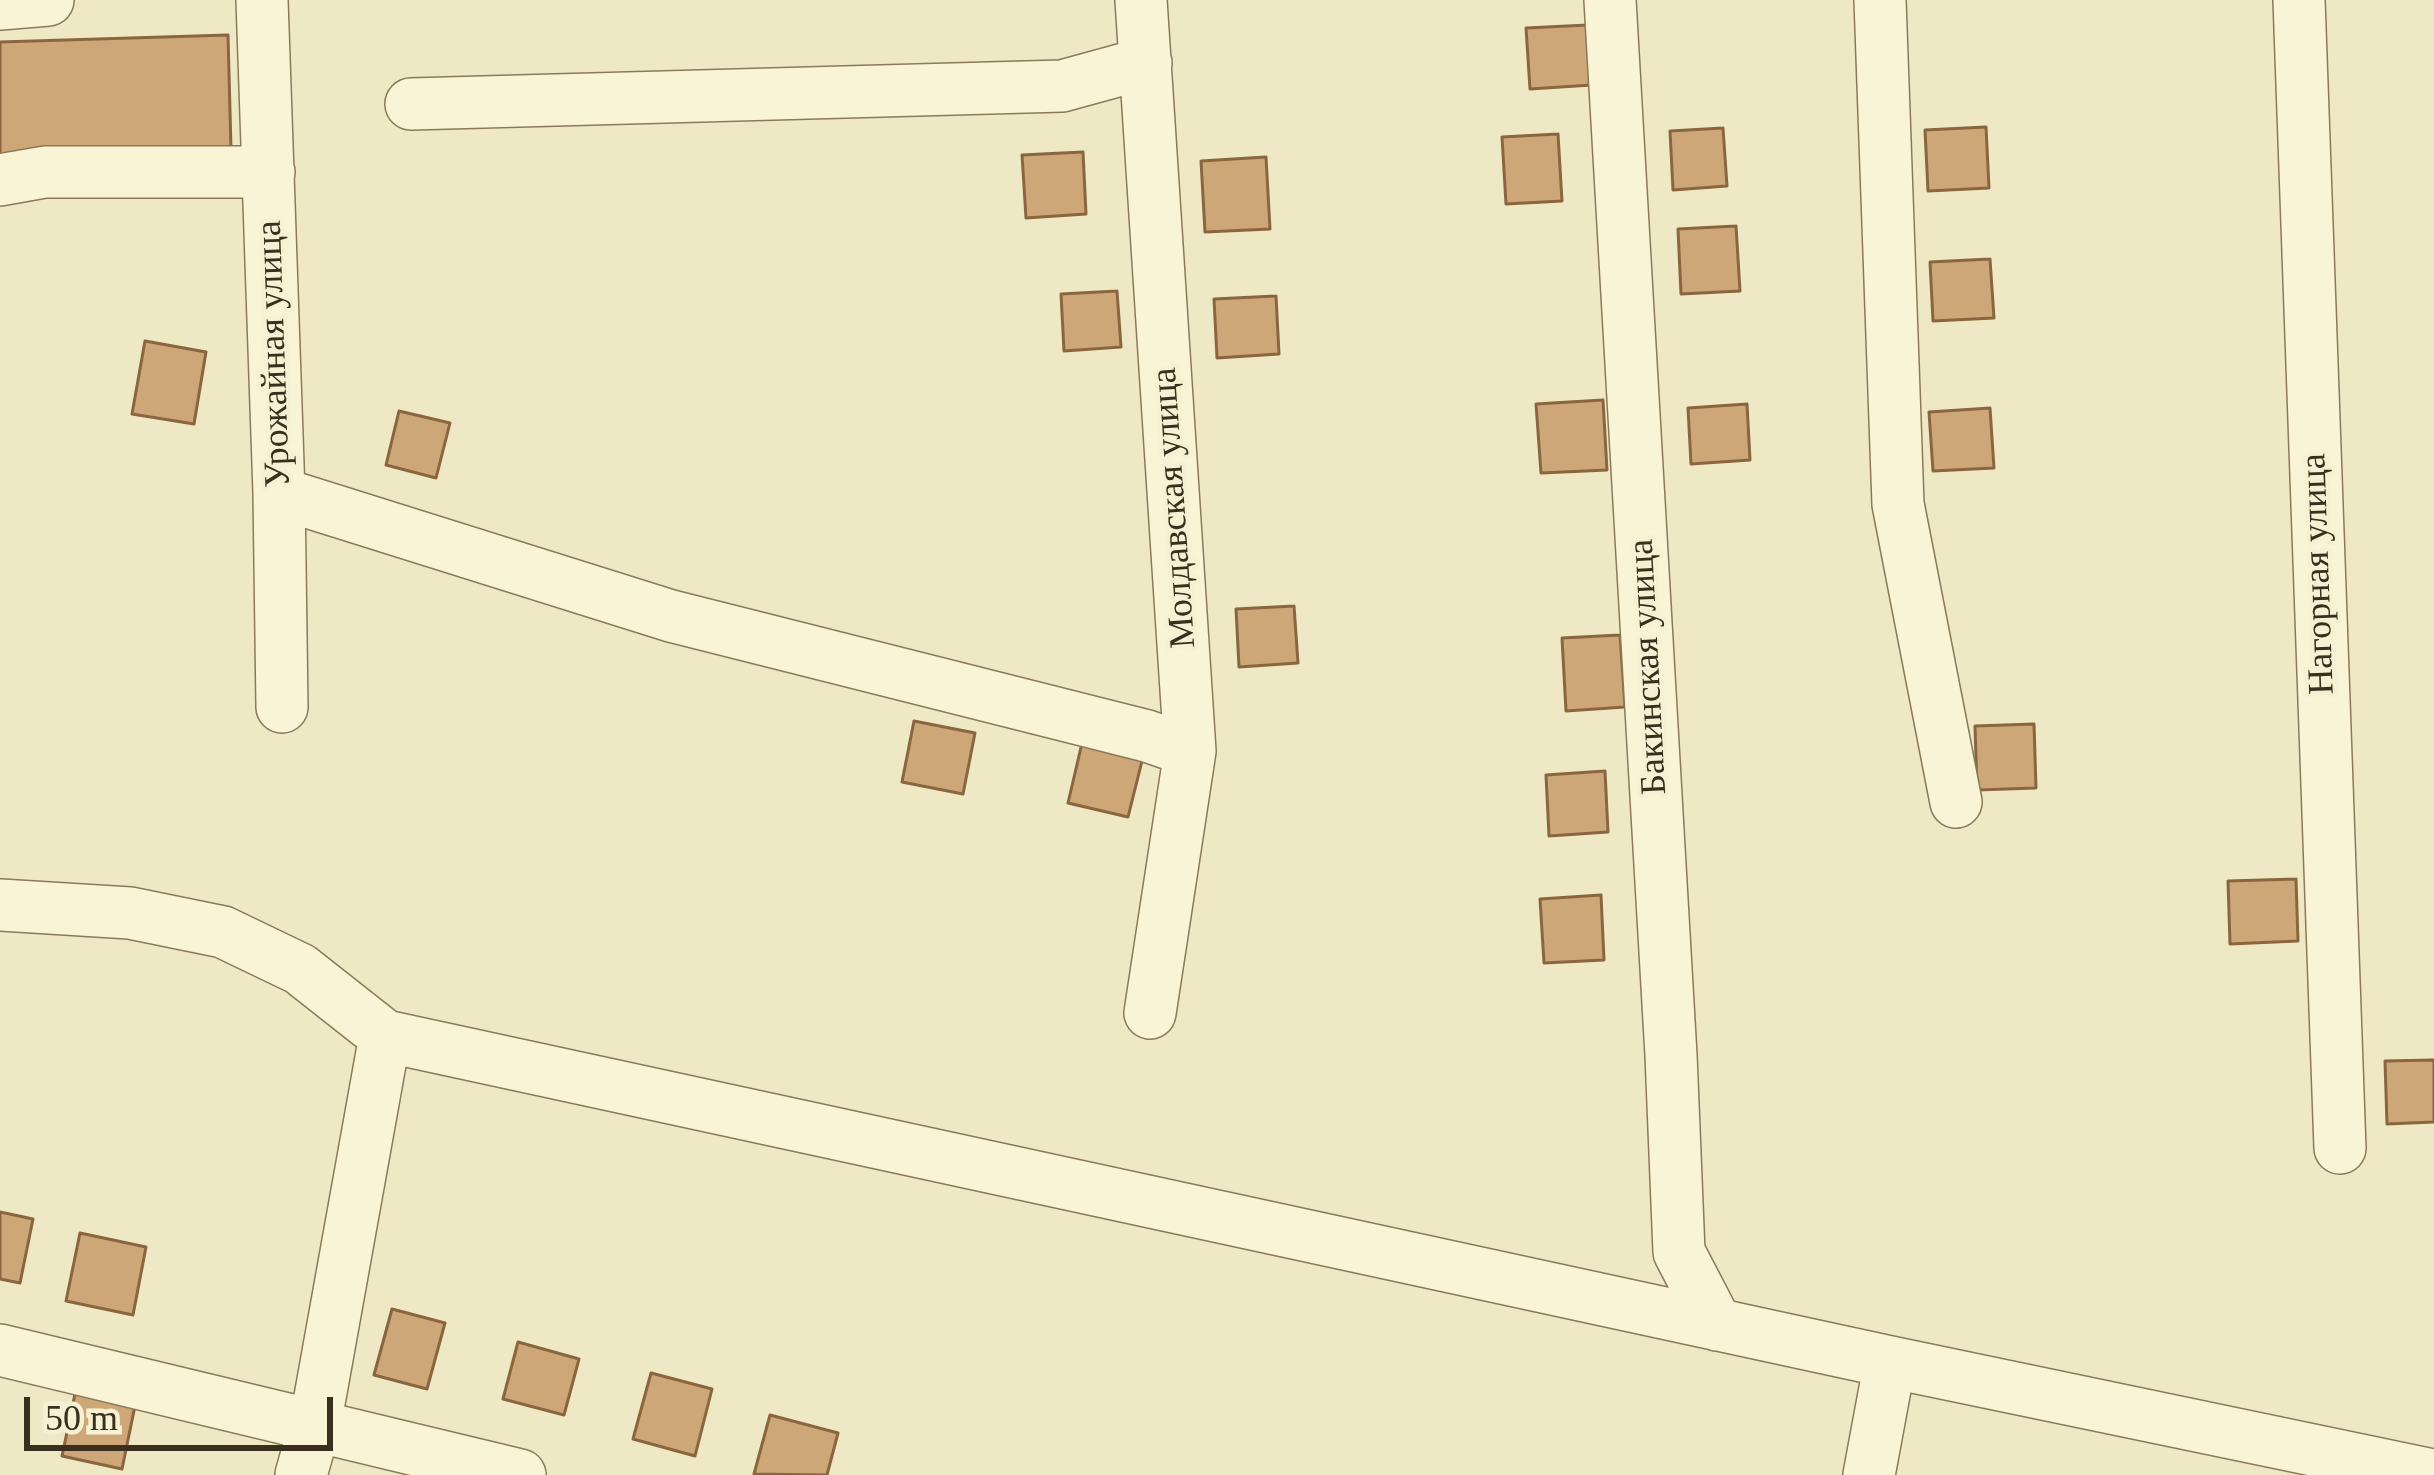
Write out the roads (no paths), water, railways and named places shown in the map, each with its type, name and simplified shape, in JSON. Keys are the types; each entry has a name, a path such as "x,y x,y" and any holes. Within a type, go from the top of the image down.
{"street":[{"path":"0,4 47,0"},
{"name":"Урожайная улица","path":"262,0 282,707"},
{"name":"Молдавская улица","path":"1142,0 1190,751 1150,1013"},
{"name":"Бакинская улица","path":"1610,0 1671,1055 1678,1252 1717,1325"},
{"path":"1880,0 1898,504 1956,802"},
{"name":"Нагорная улица","path":"2299,0 2340,1148"},
{"path":"411,104 1062,86 1146,63"},
{"path":"0,180 44,172 269,172"},
{"path":"279,493 671,616 1148,736 1190,751"},
{"path":"0,905 130,913 223,932 300,969 385,1036 1890,1363 2433,1475"},
{"path":"301,1475 315,1425 385,1036"},
{"path":"0,1350 520,1475"},
{"path":"1869,1475 1890,1363"}]}
